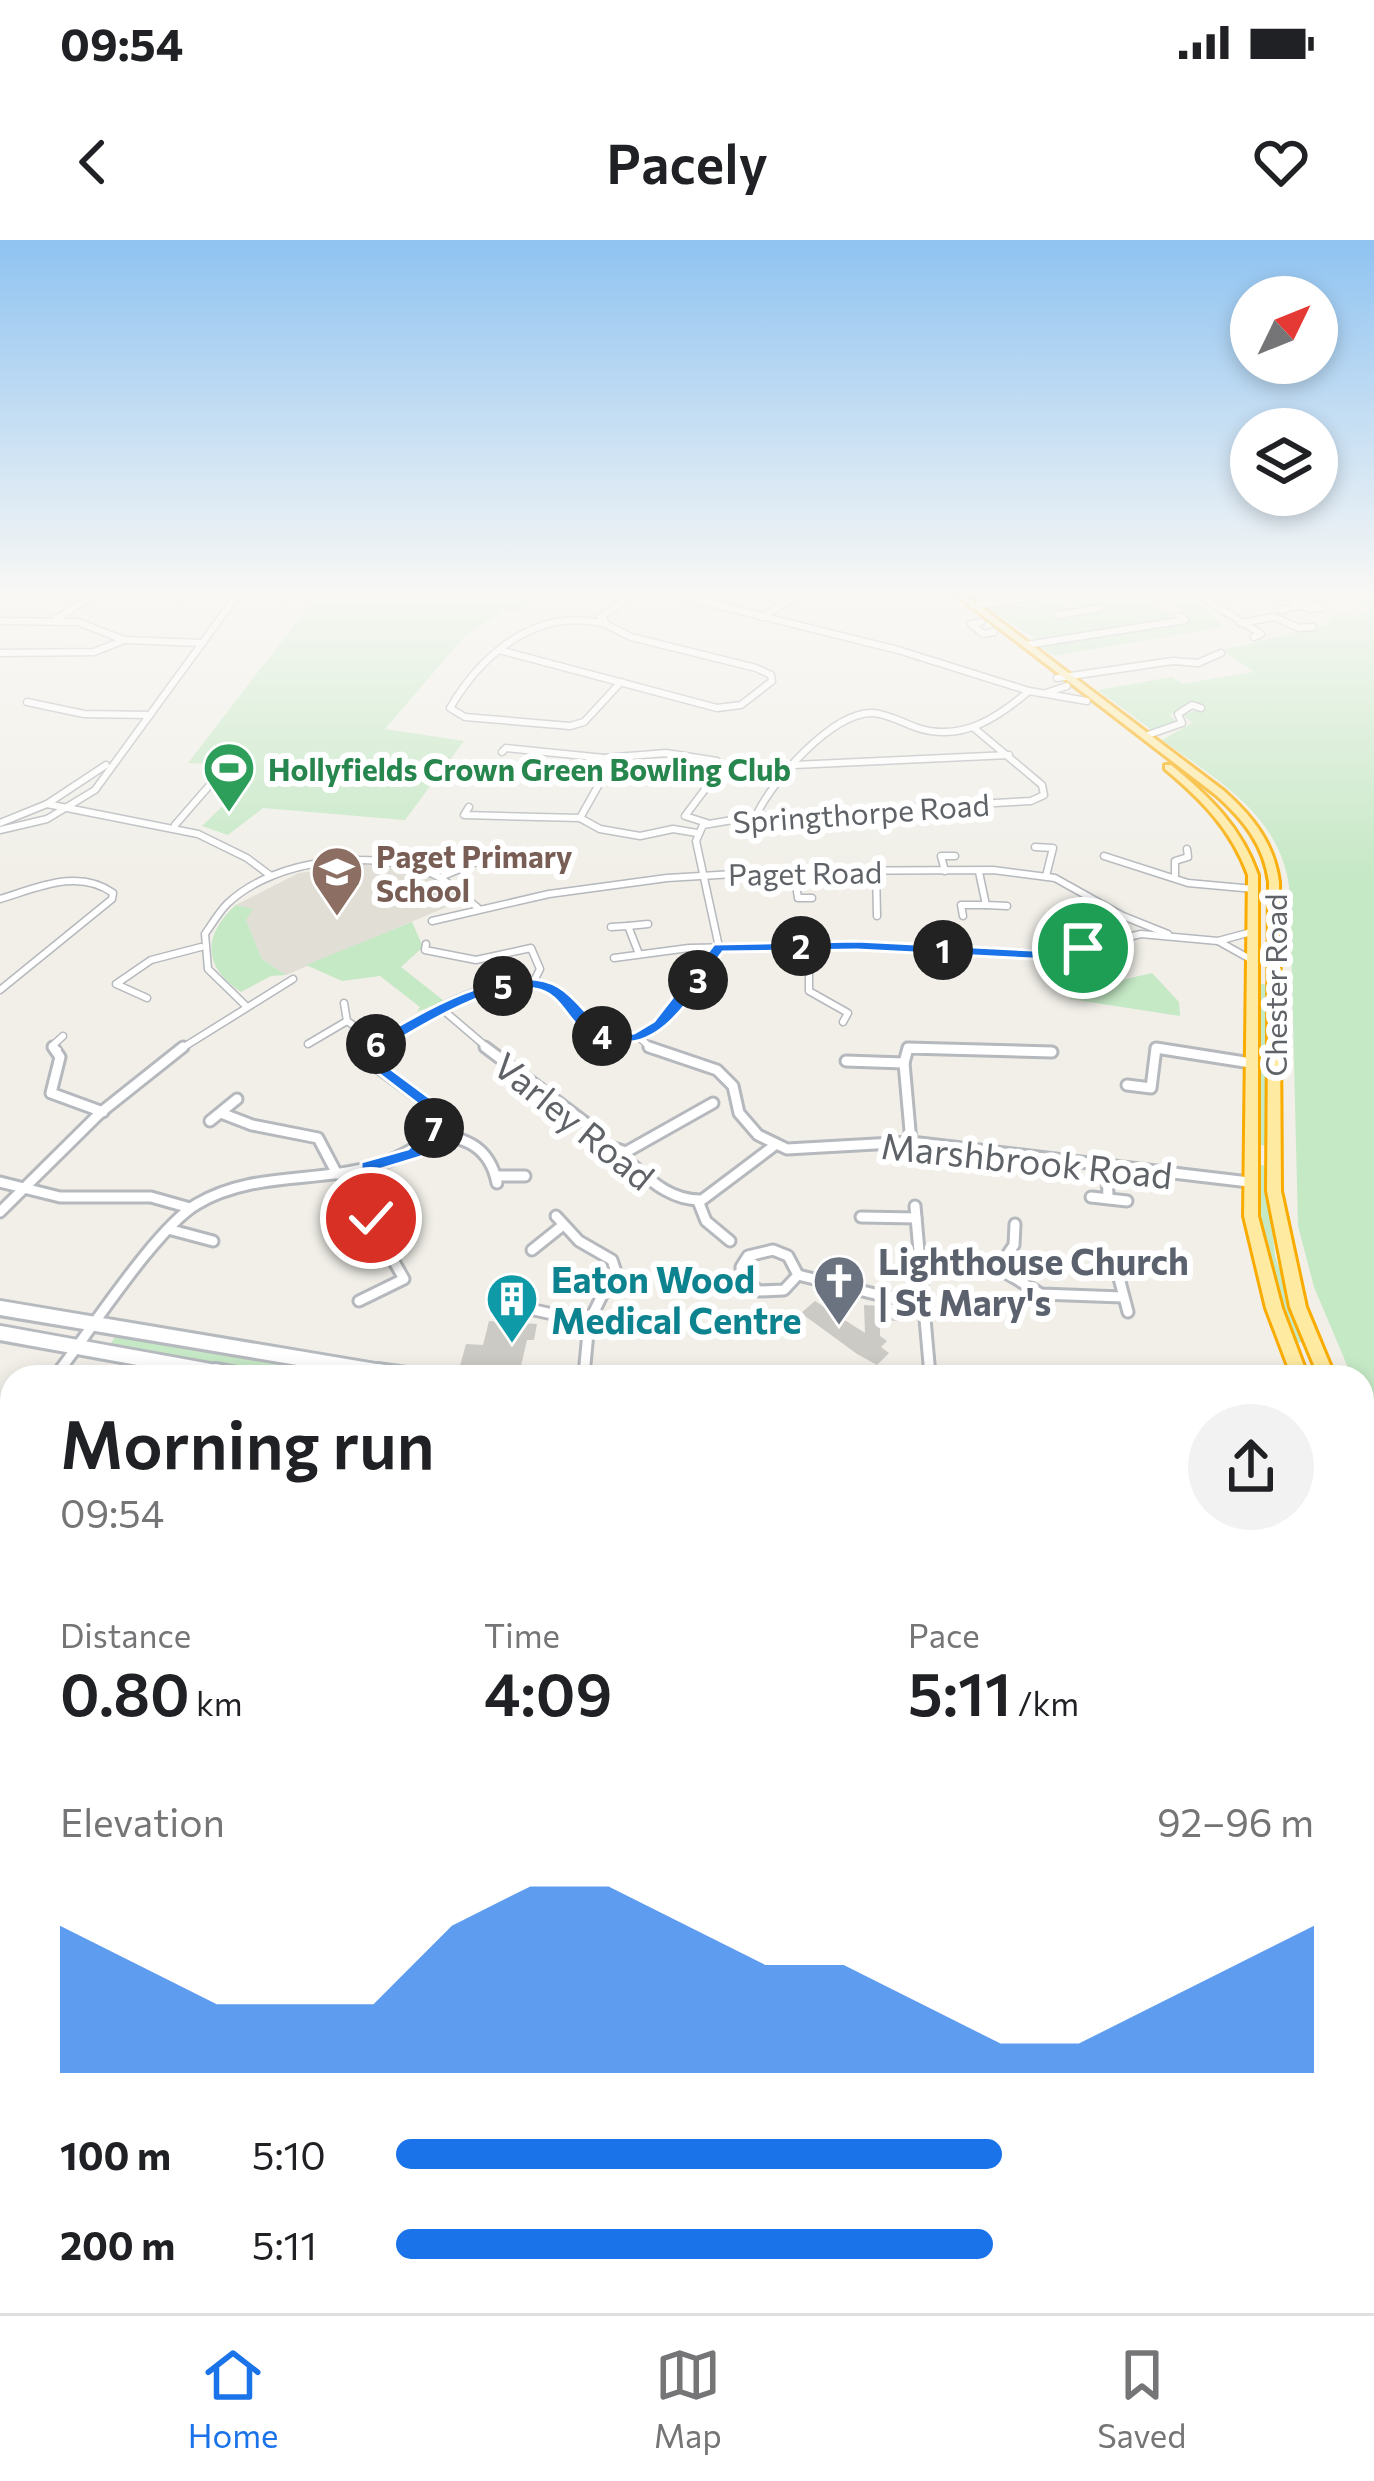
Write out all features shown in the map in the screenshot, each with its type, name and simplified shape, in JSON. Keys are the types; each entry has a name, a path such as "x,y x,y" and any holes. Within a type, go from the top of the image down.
{"highway":[{"name":"Chester Road","path":"1071,687 1179,776 1234,829 1246,851 1255,927 1249,1182 1257,1247 1296,1365"},
{"name":"Chester Road","path":"1073,687 1239,810 1262,842 1274,872 1274,1191 1298,1307 1322,1365"},
{"path":"1179,776 1193,773"},
{"path":"1255,927 1274,926"},
{"path":"1251,977 1274,980"},
{"path":"1374,1470 1374,1481"}],"main road":[{"path":"0,1308 339,1365"},
{"path":"0,1333 178,1365"}],"street":[{"path":"0,827 65,811 95,790 171,687"},
{"path":"465,687 453,700 450,708 454,712 570,726 584,722 617,687"},
{"path":"640,687 726,708 746,701 762,687"},
{"path":"1015,687 1087,701"},
{"path":"1041,694 1053,687"},
{"path":"756,816 825,730 851,714 884,714 944,731 974,728 1029,691"},
{"path":"25,704 92,715 150,715"},
{"path":"1144,736 1182,723 1178,714 1192,705 1201,708"},
{"name":"Springthorpe Road","path":"719,947 698,833 707,823 756,816 1031,801 1044,796 1042,785 974,728"},
{"path":"502,752 506,748 604,758 666,753 722,764 674,829"},
{"path":"0,827 91,778 119,753"},
{"path":"794,765 1009,755"},
{"path":"580,818 607,770 604,758"},
{"path":"175,824 222,771"},
{"path":"194,781 211,782"},
{"path":"47,804 65,811 175,824 226,843 272,876"},
{"path":"470,806 464,815 580,818 621,834 649,836 674,829 698,833"},
{"path":"685,816 707,823"},
{"path":"1036,847 1064,847"},
{"path":"1046,876 1052,848"},
{"path":"1174,875 1175,861 1188,857 1187,849"},
{"path":"945,872 941,856 955,856"},
{"path":"1104,856 1188,883 1254,889"},
{"path":"443,876 481,860 545,857"},
{"path":"245,1005 208,975 201,947 216,914 272,876 323,863 399,862 443,876 478,908"},
{"path":"858,906 876,911 876,870"},
{"name":"Paget Road","path":"432,921 588,886 702,874 876,870 1046,876 1081,888 1105,906 1168,934"},
{"path":"794,871 798,898"},
{"path":"979,872 986,905"},
{"path":"0,899 70,881 103,884 113,893 112,899 0,990"},
{"path":"782,898 812,898"},
{"path":"963,916 961,904 1007,907"},
{"path":"1102,940 1105,906"},
{"path":"611,927 648,924"},
{"path":"628,926 639,954"},
{"path":"1218,941 1255,927"},
{"path":"614,958 719,947 809,946 1056,954 1102,940 1168,934 1218,941 1252,959"},
{"path":"424,950 476,960 546,944"},
{"path":"809,946 805,993 848,1013 843,1022"},
{"path":"116,985 151,960 201,947"},
{"path":"376,1044 442,1009 503,986 533,983 559,993 582,1022 601,1036 639,1037 659,1025 719,947"},
{"path":"531,948 540,969 533,983"},
{"path":"689,949 703,955 708,965"},
{"path":"0,1212 103,1112 273,984 293,979"},
{"path":"104,981 147,998"},
{"path":"344,1004 347,1021 376,1044"},
{"name":"Varley Road","path":"442,1009 535,1088 599,1133 604,1145 626,1152 624,1158 663,1190 698,1202 776,1145"},
{"path":"308,1044 347,1021"},
{"path":"38,1054 63,1036"},
{"path":"639,1037 653,1050 717,1070 733,1086 739,1113 758,1135 776,1145"},
{"path":"376,1044 375,1065 431,1107 434,1134"},
{"path":"52,1046 61,1058 49,1083 51,1094 103,1112"},
{"path":"911,1142 904,1051 916,1046 1052,1052"},
{"path":"1127,1084 1149,1093 1156,1048 1250,1064"},
{"path":"846,1061 904,1063"},
{"path":"210,1121 237,1099"},
{"path":"626,1152 679,1127 713,1103"},
{"path":"221,1113 253,1126 308,1132 325,1142 337,1174"},
{"path":"63,1365 167,1229 206,1198 368,1167 414,1153 434,1134 464,1137 480,1147 496,1164 496,1179 524,1176"},
{"name":"Marshbrook Road","path":"776,1145 804,1150 911,1142 1249,1182"},
{"path":"1107,1164 1108,1198"},
{"path":"368,1167 375,1232 404,1279"},
{"path":"0,1182 80,1200 151,1197 190,1208"},
{"path":"1091,1197 1127,1201"},
{"path":"698,1202 706,1221 730,1241"},
{"path":"861,1217 915,1212 929,1365"},
{"path":"532,1250 559,1221 579,1241 605,1254 615,1268 589,1322 585,1365"},
{"path":"998,1268 1014,1245 1015,1224"},
{"path":"167,1229 213,1241"},
{"path":"798,1275 784,1290 759,1291 742,1277 741,1267 748,1256 773,1250 788,1256 798,1275 887,1297 922,1298"},
{"path":"921,1261 998,1268 1041,1294 1122,1297"},
{"path":"358,1301 416,1273"},
{"path":"1119,1278 1128,1312"},
{"path":"516,1306 589,1322"}],"shaded area":[{"name":"Paget Primary School","path":"363,864 420,872 463,900 286,975 262,959 246,920 252,909 236,905 299,873"}],"green space":[{"path":"247,687 421,687 385,729 464,741 405,820 263,808 228,835 202,826 235,794 254,766 188,763"},
{"path":"1374,687 1374,1365 1347,1365 1314,1287 1298,1226 1290,896 1276,845 1246,804 1162,740 1192,723 1183,715 1205,707 1191,702 1170,715 1177,722 1153,731 1098,690"},
{"path":"236,905 253,909 246,920 262,959 286,975 271,976 241,992 219,972 212,950 217,927"},
{"path":"412,922 423,947 401,967 444,1001 417,1012 420,1007 380,976 342,981 306,965"},
{"path":"1152,973 1179,1002 1180,1016 1070,999 1071,992"},
{"path":"1257,983 1269,985 1267,1146 1255,1144"},
{"path":"1256,1164 1266,1166 1275,1256 1305,1343 1294,1342 1266,1261"},
{"path":"115,1337 286,1365 207,1365 108,1347"}],"building":[{"name":"Lighthouse Church | St Mary's","path":"815,1301 865,1333 864,1305 900,1307 901,1321 880,1320 880,1336 887,1341 881,1347 889,1353 877,1365 857,1354 801,1313"},
{"name":"Eaton Wood Medical Centre","path":"489,1321 537,1324 521,1365 460,1365 466,1344 483,1345"}],"place":[{"name":"Hollyfields Crown Green Bowling Club","path":"229,814"},
{"name":"Paget Primary School","path":"337,918"},
{"name":"Lighthouse Church | St Mary's","path":"839,1327"},
{"name":"Eaton Wood Medical Centre","path":"512,1345"}],"route":[{"path":"371,1218 374,1185 368,1167 414,1153 434,1134 435,1122 422,1097 375,1065 374,1047 420,1019 488,991 516,982 544,985 559,993 590,1029 624,1040 659,1025 698,981 719,947 857,945 1032,954 1083,948"}]}
